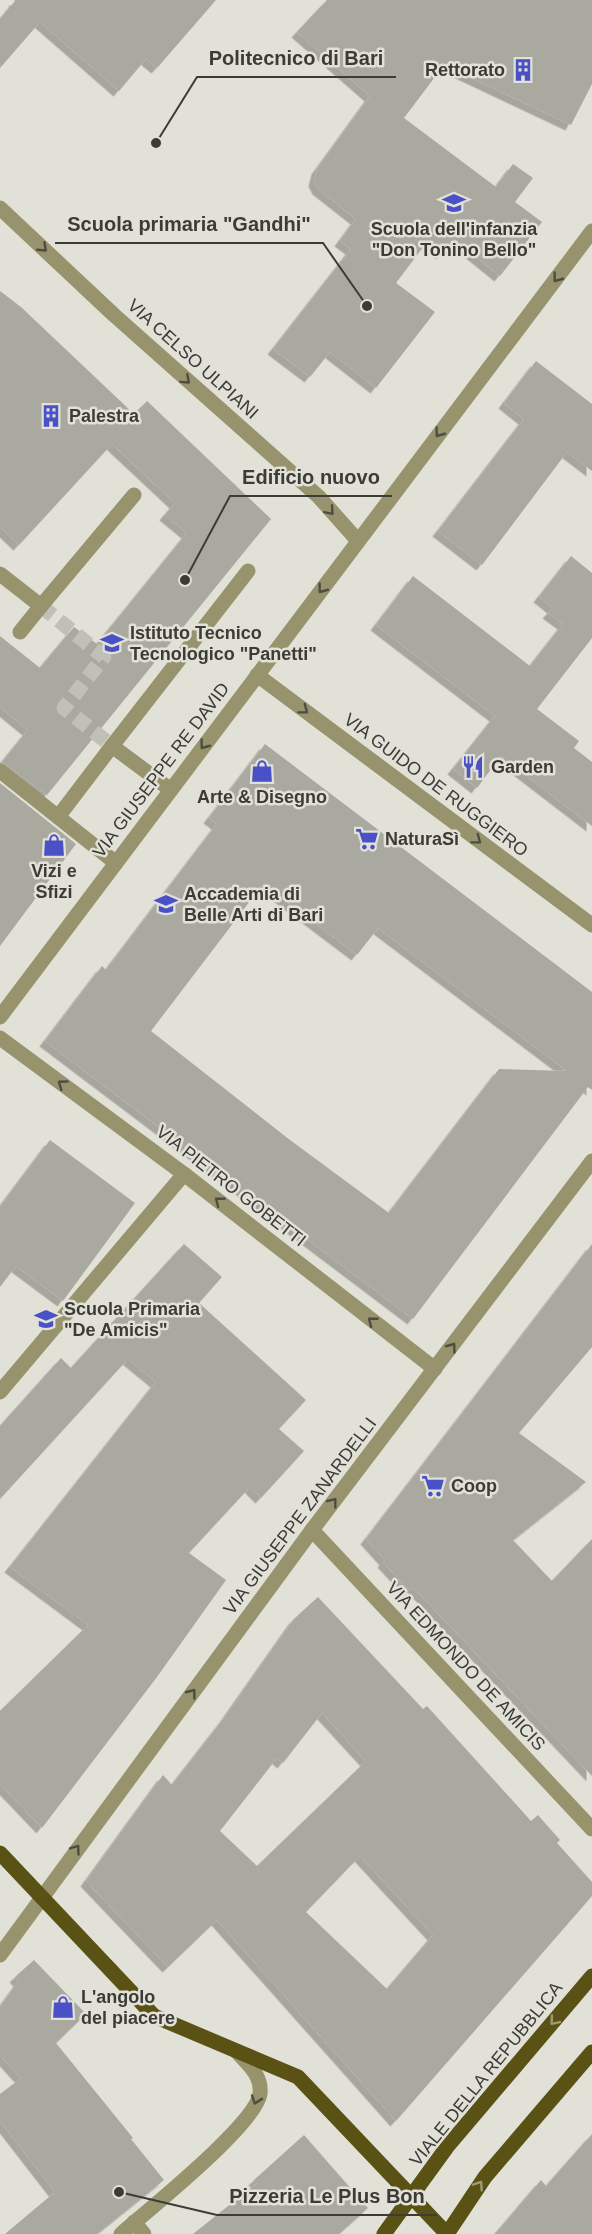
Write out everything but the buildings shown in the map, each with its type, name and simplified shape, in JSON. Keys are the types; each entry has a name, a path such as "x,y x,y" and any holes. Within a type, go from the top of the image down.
{"main road":[{"path":"0,1853 154,2016 298,2077 447,2234 484,2177 592,2052"},
{"name":"VIALE DELLA REPUBBLICA","path":"384,2234 447,2148 592,1976"}],"street":[{"name":"VIA CELSO ULPIANI","path":"0,208 114,315 319,497 358,542"},
{"name":"VIA GIUSEPPE RE DAVID","path":"0,1017 592,231"},
{"path":"20,632 134,495"},
{"path":"58,817 248,571"},
{"path":"0,574 41,606"},
{"name":"VIA GUIDO DE RUGGIERO","path":"257,675 592,926"},
{"path":"112,746 171,790"},
{"path":"0,771 116,863"},
{"name":"VIA PIETRO GOBETTI","path":"0,1038 184,1174 435,1369"},
{"name":"VIA GIUSEPPE ZANARDELLI","path":"0,1955 312,1530 592,1162"},
{"path":"0,1392 184,1174"},
{"name":"VIA EDMONDO DE AMICIS","path":"312,1530 592,1829"},
{"path":"121,2234 139,2228 234,2133 255,2107 260,2093 258,2076 236,2051"}],"tunnel":[{"path":"41,606 104,657 64,708 112,746"}],"place":[{"name":"Rettorato","path":"523,70"},
{"name":"Politecnico di Bari","path":"156,143"},
{"name":"Scuola dell'infanzia \"Don Tonino Bello\"","path":"454,203"},
{"name":"Scuola primaria \"Gandhi\"","path":"367,306"},
{"name":"Palestra","path":"51,416"},
{"name":"Edificio nuovo","path":"185,580"},
{"name":"Istituto Tecnico Tecnologico \"Panetti\"","path":"112,643"},
{"name":"Garden","path":"473,767"},
{"name":"Arte & Disegno","path":"262,771"},
{"name":"NaturaSì","path":"367,839"},
{"name":"Vizi e Sfizi","path":"54,845"},
{"name":"Accademia di Belle Arti di Bari","path":"166,904"},
{"name":"Scuola Primaria \"De Amicis\"","path":"46,1319"},
{"name":"Coop","path":"433,1486"},
{"name":"L'angolo del piacere","path":"63,2007"},
{"name":"Pizzeria Le Plus Bon","path":"119,2192"}]}
